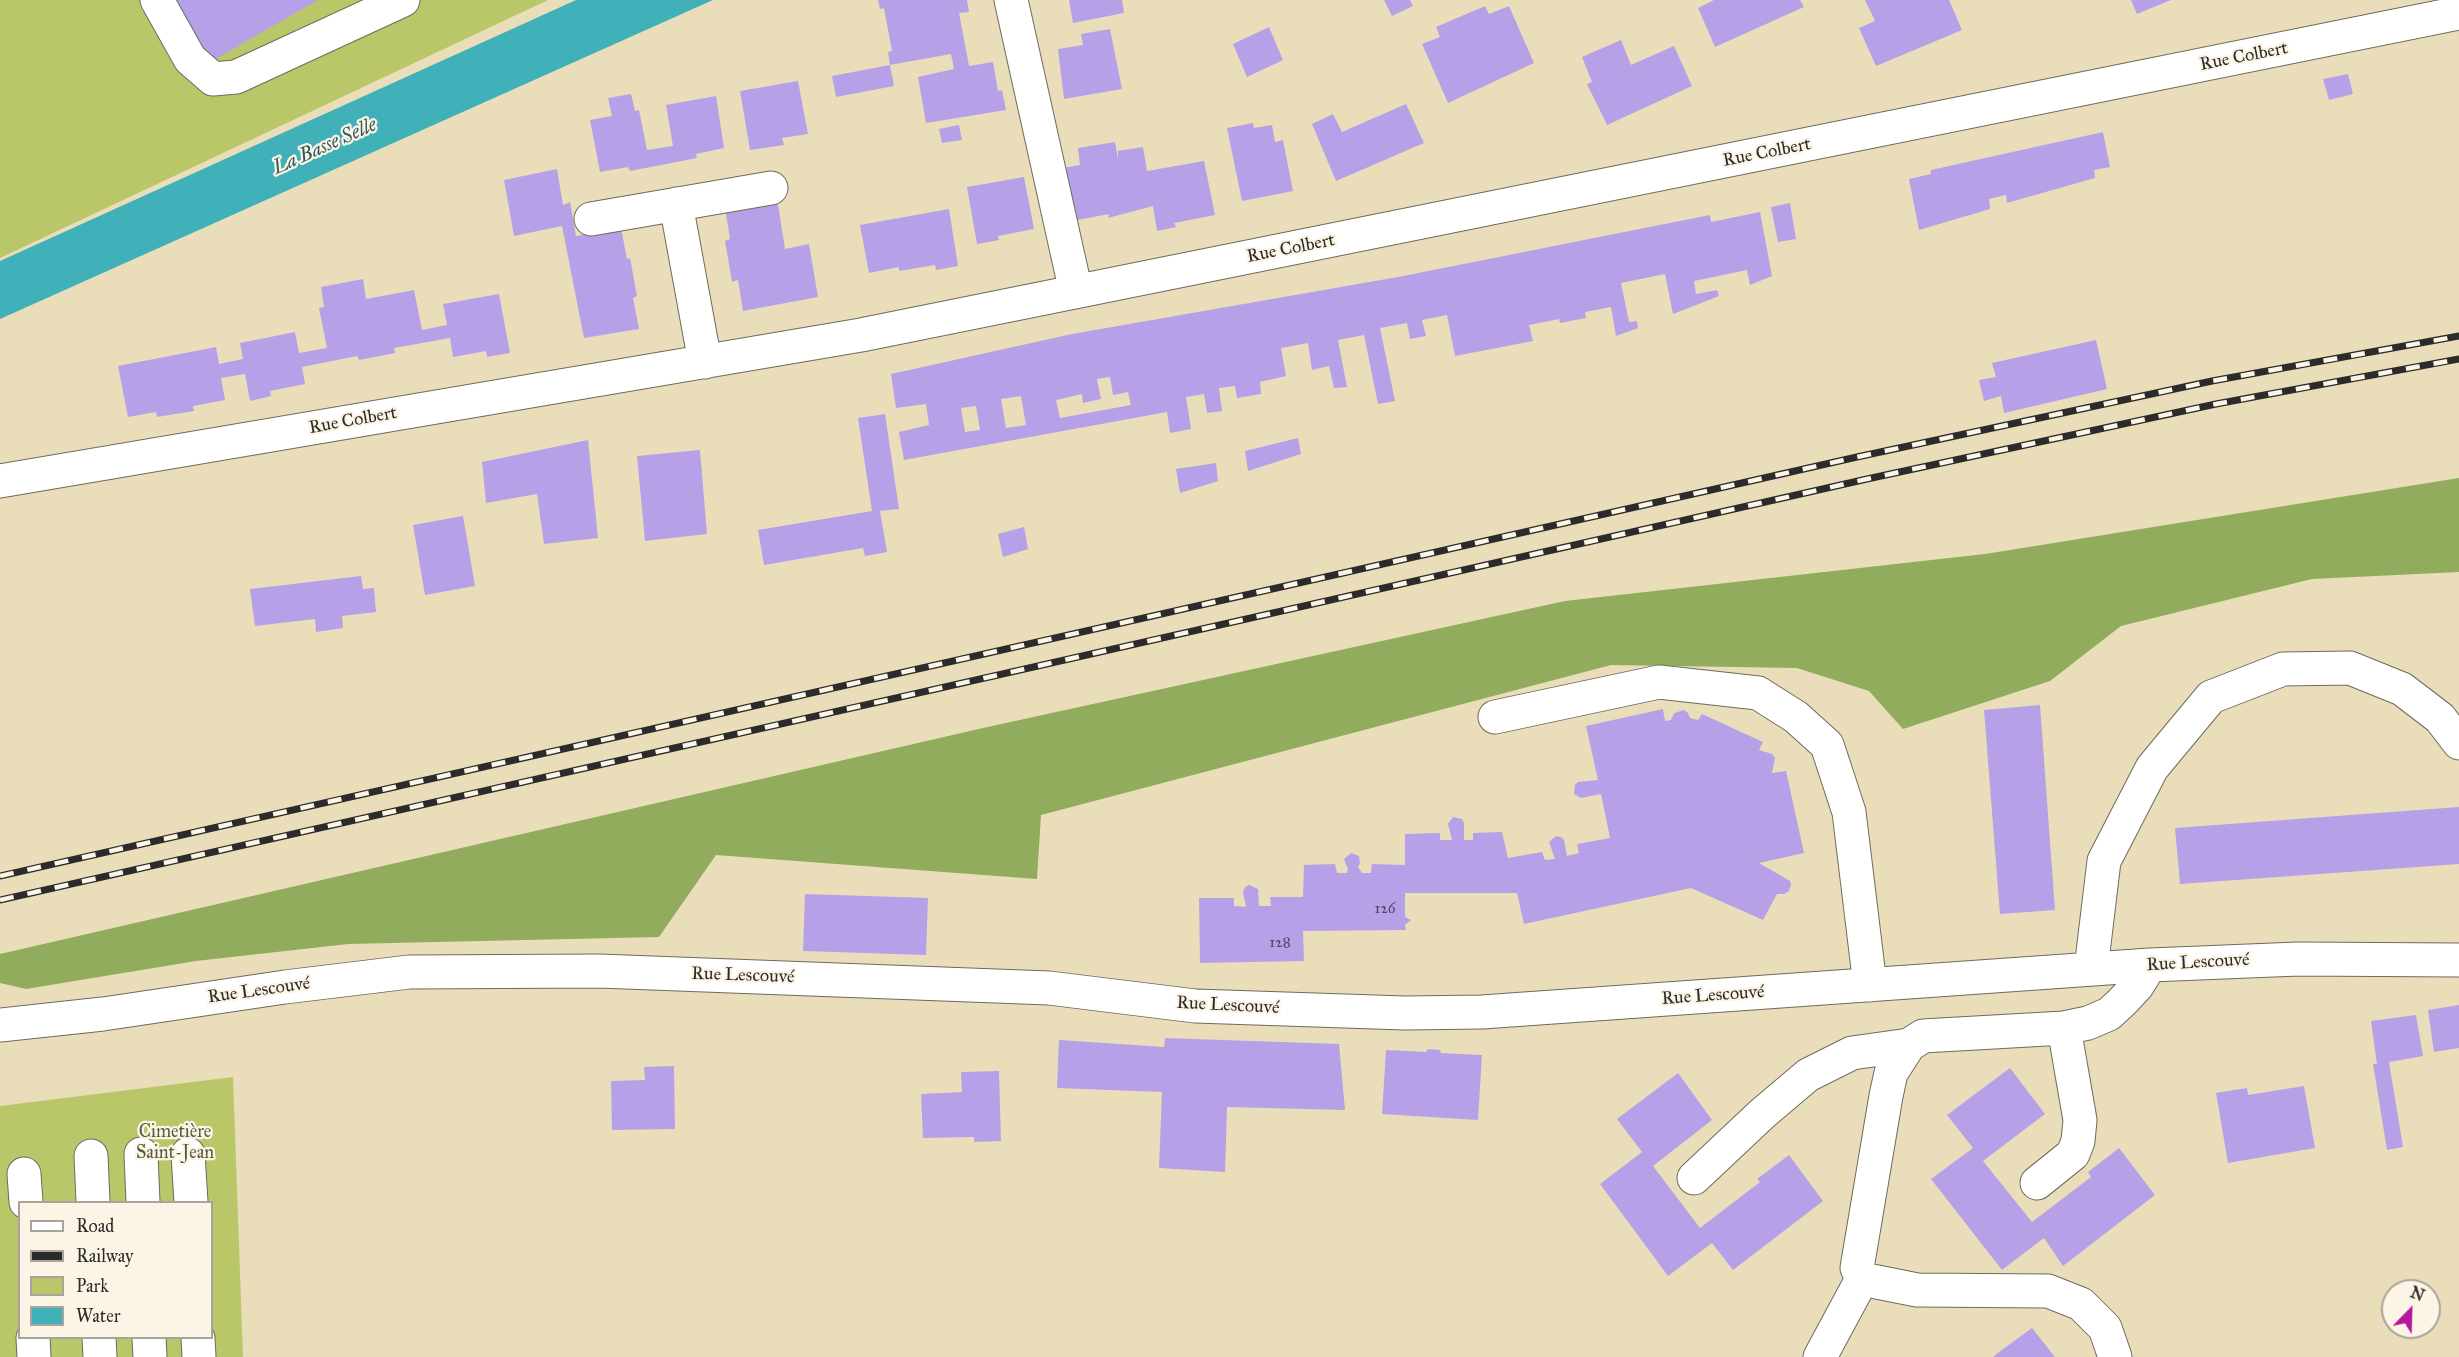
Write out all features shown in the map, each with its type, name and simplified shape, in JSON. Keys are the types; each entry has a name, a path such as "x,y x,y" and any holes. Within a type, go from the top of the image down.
{"street":[{"path":"157,0 190,59 213,79 236,77 403,0"},
{"path":"1011,0 1076,292"},
{"name":"Rue Colbert","path":"0,482 861,335 2439,11"},
{"path":"591,219 771,188"},
{"path":"676,204 705,362"},
{"path":"2091,969 2104,861 2152,768 2211,697 2283,669 2350,668 2402,688 2440,718 2459,742"},
{"path":"1495,717 1659,682 1758,693 1796,717 1827,745 1849,812 1870,985"},
{"name":"Rue Lescouvé","path":"0,1025 103,1014 409,972 598,971 1049,988 1195,1006 1405,1013 1482,1012 2150,965 2298,959 2459,960"},
{"path":"1694,1178 1762,1114 1808,1075 1832,1061 1852,1053 1908,1045 1923,1036 2064,1028 2088,1023 2109,1014 2138,986 2150,965"},
{"path":"2037,1183 2073,1154 2078,1141 2080,1120 2064,1028"},
{"path":"1862,1279 1857,1268 1886,1096 1891,1073 1908,1045"},
{"path":"141,1154 143,1201"},
{"path":"188,1154 191,1201"},
{"path":"91,1156 93,1201"},
{"path":"1820,1357 1862,1279"},
{"path":"1862,1279 1917,1290 2048,1292 2081,1304 2105,1328 2115,1357"},
{"path":"33,1339 34,1357"},
{"path":"99,1339 100,1357"},
{"path":"149,1339 150,1357"},
{"path":"198,1339 199,1357"}],"green space":[{"path":"0,0 548,0 0,258"},
{"path":"2459,478 2459,572 2312,579 2121,626 2050,681 1903,729 1869,691 1797,668 1611,665 1041,815 1037,879 716,855 659,937 348,944 196,961 26,989 0,983 0,954 983,728 1565,601 1985,554"},
{"name":"Cimetière Saint-Jean","path":"233,1077 243,1357 0,1357 0,1106"}],"water":[{"name":"La Basse Selle","path":"576,0 713,0 0,319 0,261"}],"building":[{"path":"172,0 318,0 207,64"},
{"path":"878,0 967,0 969,12 959,13 969,66 993,62 998,91 1002,90 1006,110 926,123 918,77 954,69 951,54 890,65 888,52 892,51 884,8 880,9"},
{"path":"1069,0 1122,0 1124,13 1073,23"},
{"path":"1384,0 1410,0 1413,6 1392,16"},
{"path":"1714,0 1800,0 1804,7 1715,47 1698,8"},
{"path":"1865,0 1949,0 1962,30 1876,66 1859,28 1875,21"},
{"path":"2131,0 2171,0 2137,14"},
{"path":"1485,6 1489,14 1509,6 1534,63 1448,103 1422,44 1440,37 1436,27"},
{"path":"1269,27 1283,60 1247,77 1233,44"},
{"path":"1110,29 1122,89 1064,99 1058,49 1083,45 1081,34"},
{"path":"1621,40 1631,65 1674,46 1692,86 1607,125 1587,84 1592,82 1582,57"},
{"path":"890,65 894,86 836,97 832,76"},
{"path":"2348,74 2353,94 2329,100 2323,79"},
{"path":"798,81 808,134 782,138 784,145 750,150 740,91"},
{"path":"631,94 635,111 639,110 647,150 673,146 666,105 716,96 724,148 696,154 697,158 630,171 628,167 600,172 590,120 612,116 608,98"},
{"path":"1406,104 1424,143 1336,181 1312,124 1333,114 1342,132"},
{"path":"1253,123 1254,128 1272,125 1275,142 1283,140 1293,191 1242,201 1227,128"},
{"path":"959,125 962,140 942,143 939,129"},
{"path":"2103,132 2110,167 2094,170 2095,178 2007,203 2006,195 1989,199 1990,209 1919,230 1909,179 1931,174 1931,170"},
{"path":"1115,142 1118,159 1118,151 1143,147 1147,171 1204,161 1215,215 1174,223 1176,227 1157,231 1153,206 1108,218 1109,214 1072,221 1063,168 1080,165 1078,148"},
{"path":"557,169 563,205 570,202 576,236 621,228 627,259 630,258 637,296 633,298 639,329 584,338 562,226 514,236 504,180"},
{"path":"1024,177 1034,229 998,236 999,240 977,244 967,187"},
{"path":"777,198 785,249 809,244 818,297 743,311 738,280 732,282 725,241 730,239 725,208"},
{"path":"1790,203 1796,239 1778,242 1771,207"},
{"path":"949,209 958,266 936,270 935,265 899,271 899,267 869,273 860,225"},
{"path":"1760,212 1772,276 1750,285 1747,270 1694,281 1696,294 1717,290 1719,296 1673,314 1665,274 1621,283 1629,322 1637,321 1638,328 1616,336 1611,307 1585,312 1586,318 1560,323 1559,319 1529,325 1533,341 1455,356 1447,315 1422,320 1426,336 1410,339 1407,323 1380,328 1395,401 1378,404 1364,335 1338,340 1347,387 1334,388 1329,366 1312,370 1308,343 1281,348 1286,376 1260,382 1261,394 1237,398 1235,386 1219,388 1222,411 1207,413 1204,394 1186,397 1191,429 1170,433 1167,412 904,460 899,432 929,425 926,404 896,408 891,374 1072,334 1398,277 1710,215 1711,222","holes":["1110,377 1113,395 1128,392 1131,405 1060,418 1056,400 1082,394 1083,403 1101,399 1097,379","1021,396 1026,425 1006,428 1001,399","976,406 980,430 965,432 961,408"]},
{"path":"363,279 366,299 414,290 422,330 447,325 443,304 499,294 510,353 487,357 486,351 453,357 450,338 394,348 395,353 359,360 357,356 302,367 305,384 270,391 271,396 250,401 245,374 221,378 225,400 193,406 194,411 157,417 156,412 128,417 118,366 216,347 219,364 243,359 240,343 295,332 299,353 327,348 319,308 324,307 321,287"},
{"path":"2096,340 2107,389 2004,413 2001,396 1984,401 1979,380 1996,377 1992,363"},
{"path":"885,414 899,509 880,511 887,552 865,556 863,548 764,565 758,530 872,511 858,418"},
{"path":"1298,438 1301,454 1248,471 1245,451"},
{"path":"588,440 598,538 544,544 537,494 486,503 482,462"},
{"path":"700,450 707,534 645,541 637,456"},
{"path":"1216,463 1218,481 1180,493 1176,469"},
{"path":"463,516 475,586 425,595 413,525"},
{"path":"1024,527 1028,549 1003,557 998,534"},
{"path":"361,576 363,589 374,588 376,612 342,616 343,628 316,632 315,619 255,626 250,589"},
{"path":"2040,705 2055,910 2000,914 1984,710"},
{"path":"1663,709 1665,721 1671,720 1674,713 1684,710 1690,718 1698,720 1702,714 1763,742 1759,750 1772,754 1775,758 1772,773 1786,771 1804,853 1759,863 1790,881 1791,884 1789,891 1777,894 1763,920 1691,888 1524,924 1517,893 1405,893 1405,917 1411,920 1405,925 1406,930 1303,931 1304,961 1200,963 1199,898 1234,898 1234,906 1246,907 1243,892 1249,885 1258,889 1259,906 1271,906 1270,897 1303,897 1304,865 1335,864 1337,873 1347,873 1348,869 1344,859 1351,853 1359,856 1358,867 1362,873 1371,873 1372,864 1405,865 1405,834 1440,833 1440,840 1452,840 1448,824 1453,817 1462,819 1464,823 1464,840 1473,840 1473,833 1502,832 1508,858 1542,852 1545,860 1555,859 1549,842 1556,836 1564,840 1567,856 1579,853 1577,844 1610,838 1601,794 1581,798 1574,794 1575,785 1578,782 1598,780 1586,726"},
{"path":"2459,807 2459,864 2180,884 2175,828"},
{"path":"805,894 928,898 926,955 803,951"},
{"path":"2459,1005 2459,1048 2434,1052 2428,1010"},
{"path":"2416,1015 2423,1056 2389,1062 2403,1147 2387,1150 2373,1064 2377,1064 2371,1021"},
{"path":"1165,1038 1339,1044 1345,1110 1227,1107 1225,1172 1159,1168 1162,1092 1057,1088 1059,1040 1164,1047"},
{"path":"1428,1049 1440,1050 1441,1053 1482,1055 1478,1120 1382,1114 1386,1050 1426,1052"},
{"path":"674,1066 675,1129 612,1130 611,1081 645,1080 644,1067"},
{"path":"2010,1068 2045,1114 1983,1161 2032,1222 2091,1177 2088,1172 2119,1148 2155,1195 2063,1266 2044,1238 2002,1270 1931,1179 1973,1148 1947,1115"},
{"path":"999,1071 1001,1141 974,1142 974,1137 923,1138 921,1094 962,1092 961,1072"},
{"path":"1678,1073 1712,1120 1653,1166 1700,1228 1760,1182 1757,1179 1789,1155 1823,1201 1733,1270 1712,1243 1668,1276 1600,1184 1642,1152 1617,1119"},
{"path":"2304,1086 2315,1148 2228,1163 2216,1093 2247,1088 2248,1095"},
{"path":"2032,1328 2055,1357 1993,1357 1999,1352"}],"railway":[{"path":"0,876 1857,457 2212,381 2459,336"},
{"path":"0,900 1867,479 2216,404 2459,359"}]}
